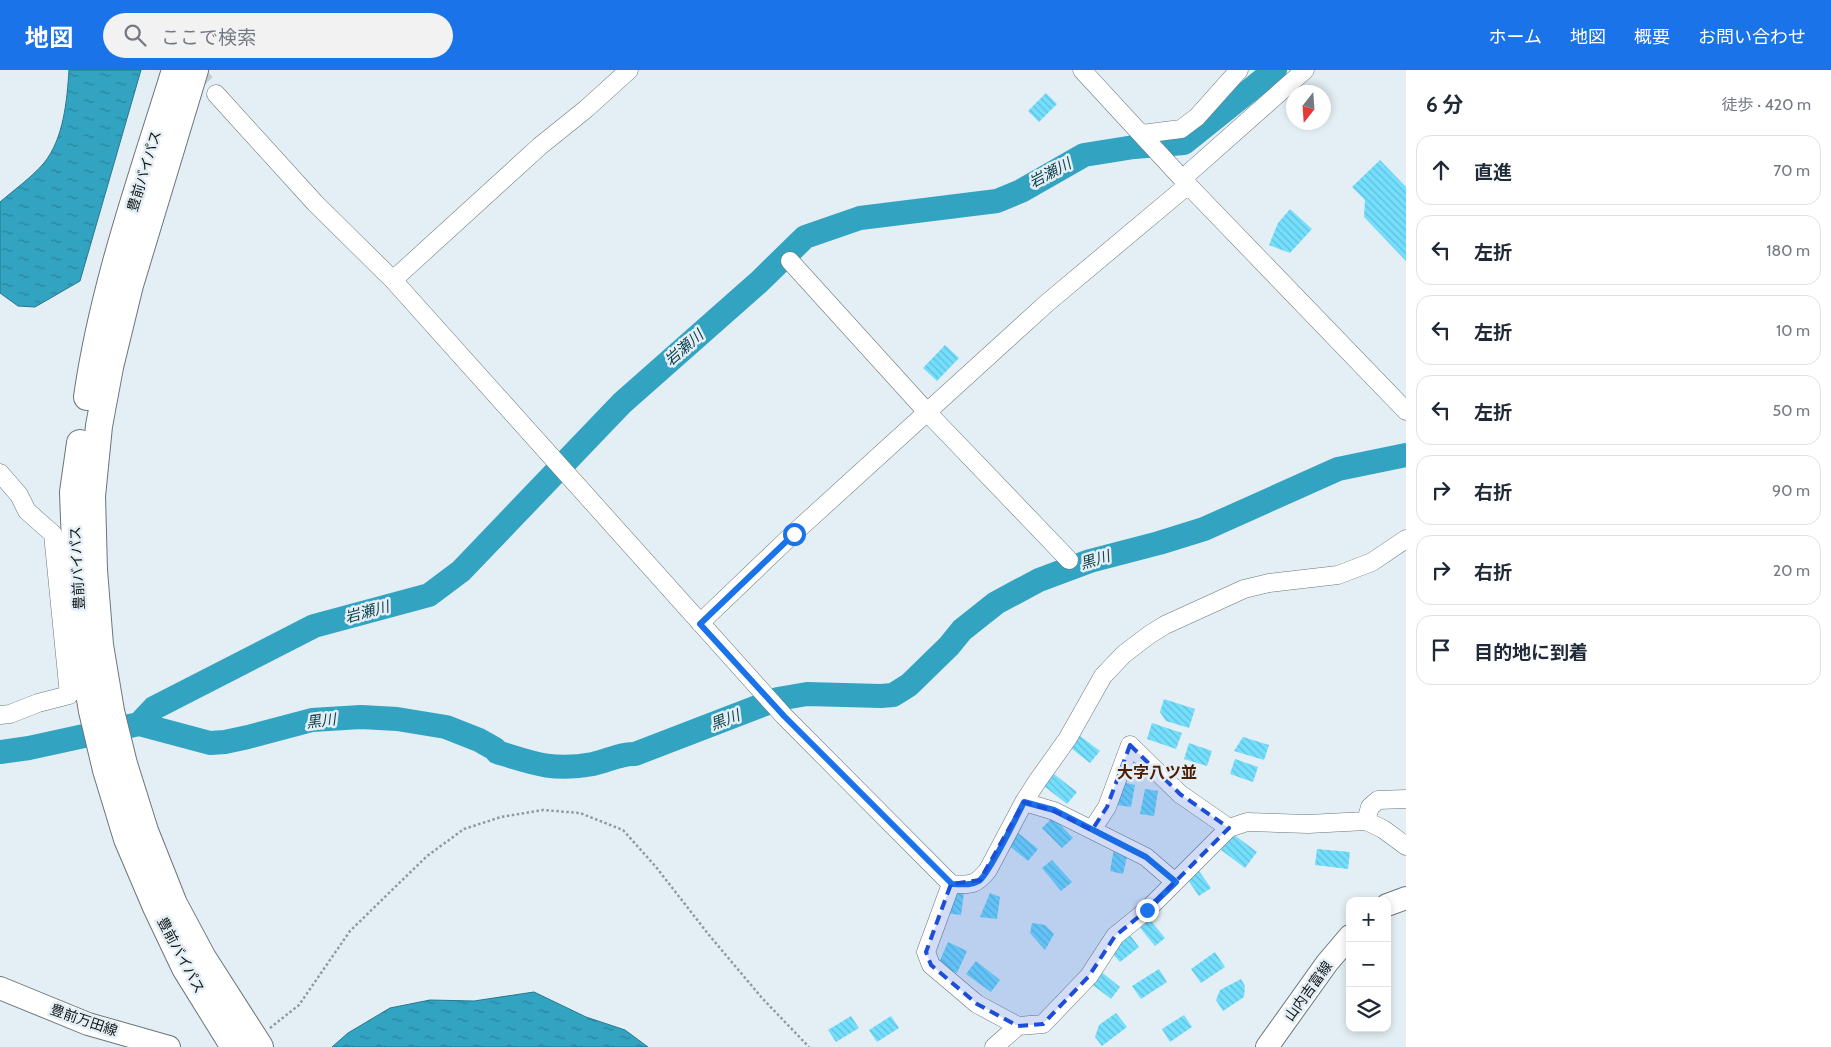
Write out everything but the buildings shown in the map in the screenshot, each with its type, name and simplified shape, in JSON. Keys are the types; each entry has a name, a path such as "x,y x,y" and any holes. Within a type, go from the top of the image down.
{"highway":[{"name":"豊前バイパス","path":"175,70 112,280 92,361 76,571 81,647 92,711 115,767 128,839 156,907 185,968 248,1045"},
{"name":"豊前バイパス","path":"82,494 132,277 195,70"}],"main road":[{"path":"1391,904 1406,898"},
{"name":"山内吉富線","path":"1267,1047 1327,963 1346,941"},
{"name":"豊前万田線","path":"0,988 88,1024 169,1047"}],"street":[{"path":"393,280 540,146 586,109 629,70"},
{"path":"1082,70 1185,182 1406,411"},
{"path":"1146,138 1181,129 1197,117 1239,70"},
{"path":"700,624 794,534 927,412 1047,303 1185,182 1305,70"},
{"path":"216,94 315,203 393,280 784,716 952,884 968,884 980,880 988,870 1024,802 1068,738 1103,676 1124,654 1149,635 1165,625 1244,589 1269,583 1338,575 1372,562 1406,539"},
{"path":"790,262 927,412 1069,560"},
{"path":"0,473 19,495 27,511 53,534 69,695 38,702 10,714 0,715"},
{"path":"1092,830 1107,807 1130,745 1180,794 1229,828"},
{"path":"1366,821 1370,807 1378,800 1406,800"},
{"path":"1024,802 1054,810 1146,857 1176,882"},
{"path":"952,884 926,952 931,965 977,1004 1018,1026 1043,1024 1089,976 1116,936 1147,910 1229,828 1247,822 1308,824 1366,821 1383,829 1406,846"},
{"path":"994,1047 1018,1026"}],"path":[{"path":"248,1045 299,1005 350,932 427,856 464,829 501,817 543,810 580,813 622,830 656,867 709,935 762,998 809,1047"}],"highlighted area":[{"path":"1130,745 1180,794 1229,828 1147,910 1115,936 1089,976 1043,1024 1018,1026 977,1004 931,965 926,952 951,884 980,880 1024,802 1054,811 1092,830 1107,807"}],"water":[{"path":"69,70 141,70 80,281 35,307 18,306 0,293 0,202 34,173 51,153 63,118"},
{"path":"534,992 586,1017 625,1030 648,1047 332,1047 348,1033 390,1008 430,1000 474,1001"}],"waterway":[{"name":"岩瀬川","path":"139,724 154,708 314,626 429,595 461,571 622,403 759,282 805,237 860,218 997,201 1021,191 1084,155 1134,147 1184,143 1275,70"},
{"name":"黒川","path":"0,752 29,748 139,724 210,743 248,737 312,720 361,717 397,719 446,727 479,740 497,752 544,765 566,767 593,764 620,756 635,754 778,699 807,694 893,695 909,685 949,646 962,630 996,603 1039,580 1090,561 1204,529 1338,469 1406,455"}],"tunnel":[{"path":"194,70 216,94"}],"district":[{"name":"大字八ツ並","path":"1157,772"}],"route":[{"path":"794,534 700,624 784,716 952,884 968,884 980,880 988,870 1024,802 1054,810 1146,857 1176,882 1147,910"}]}
